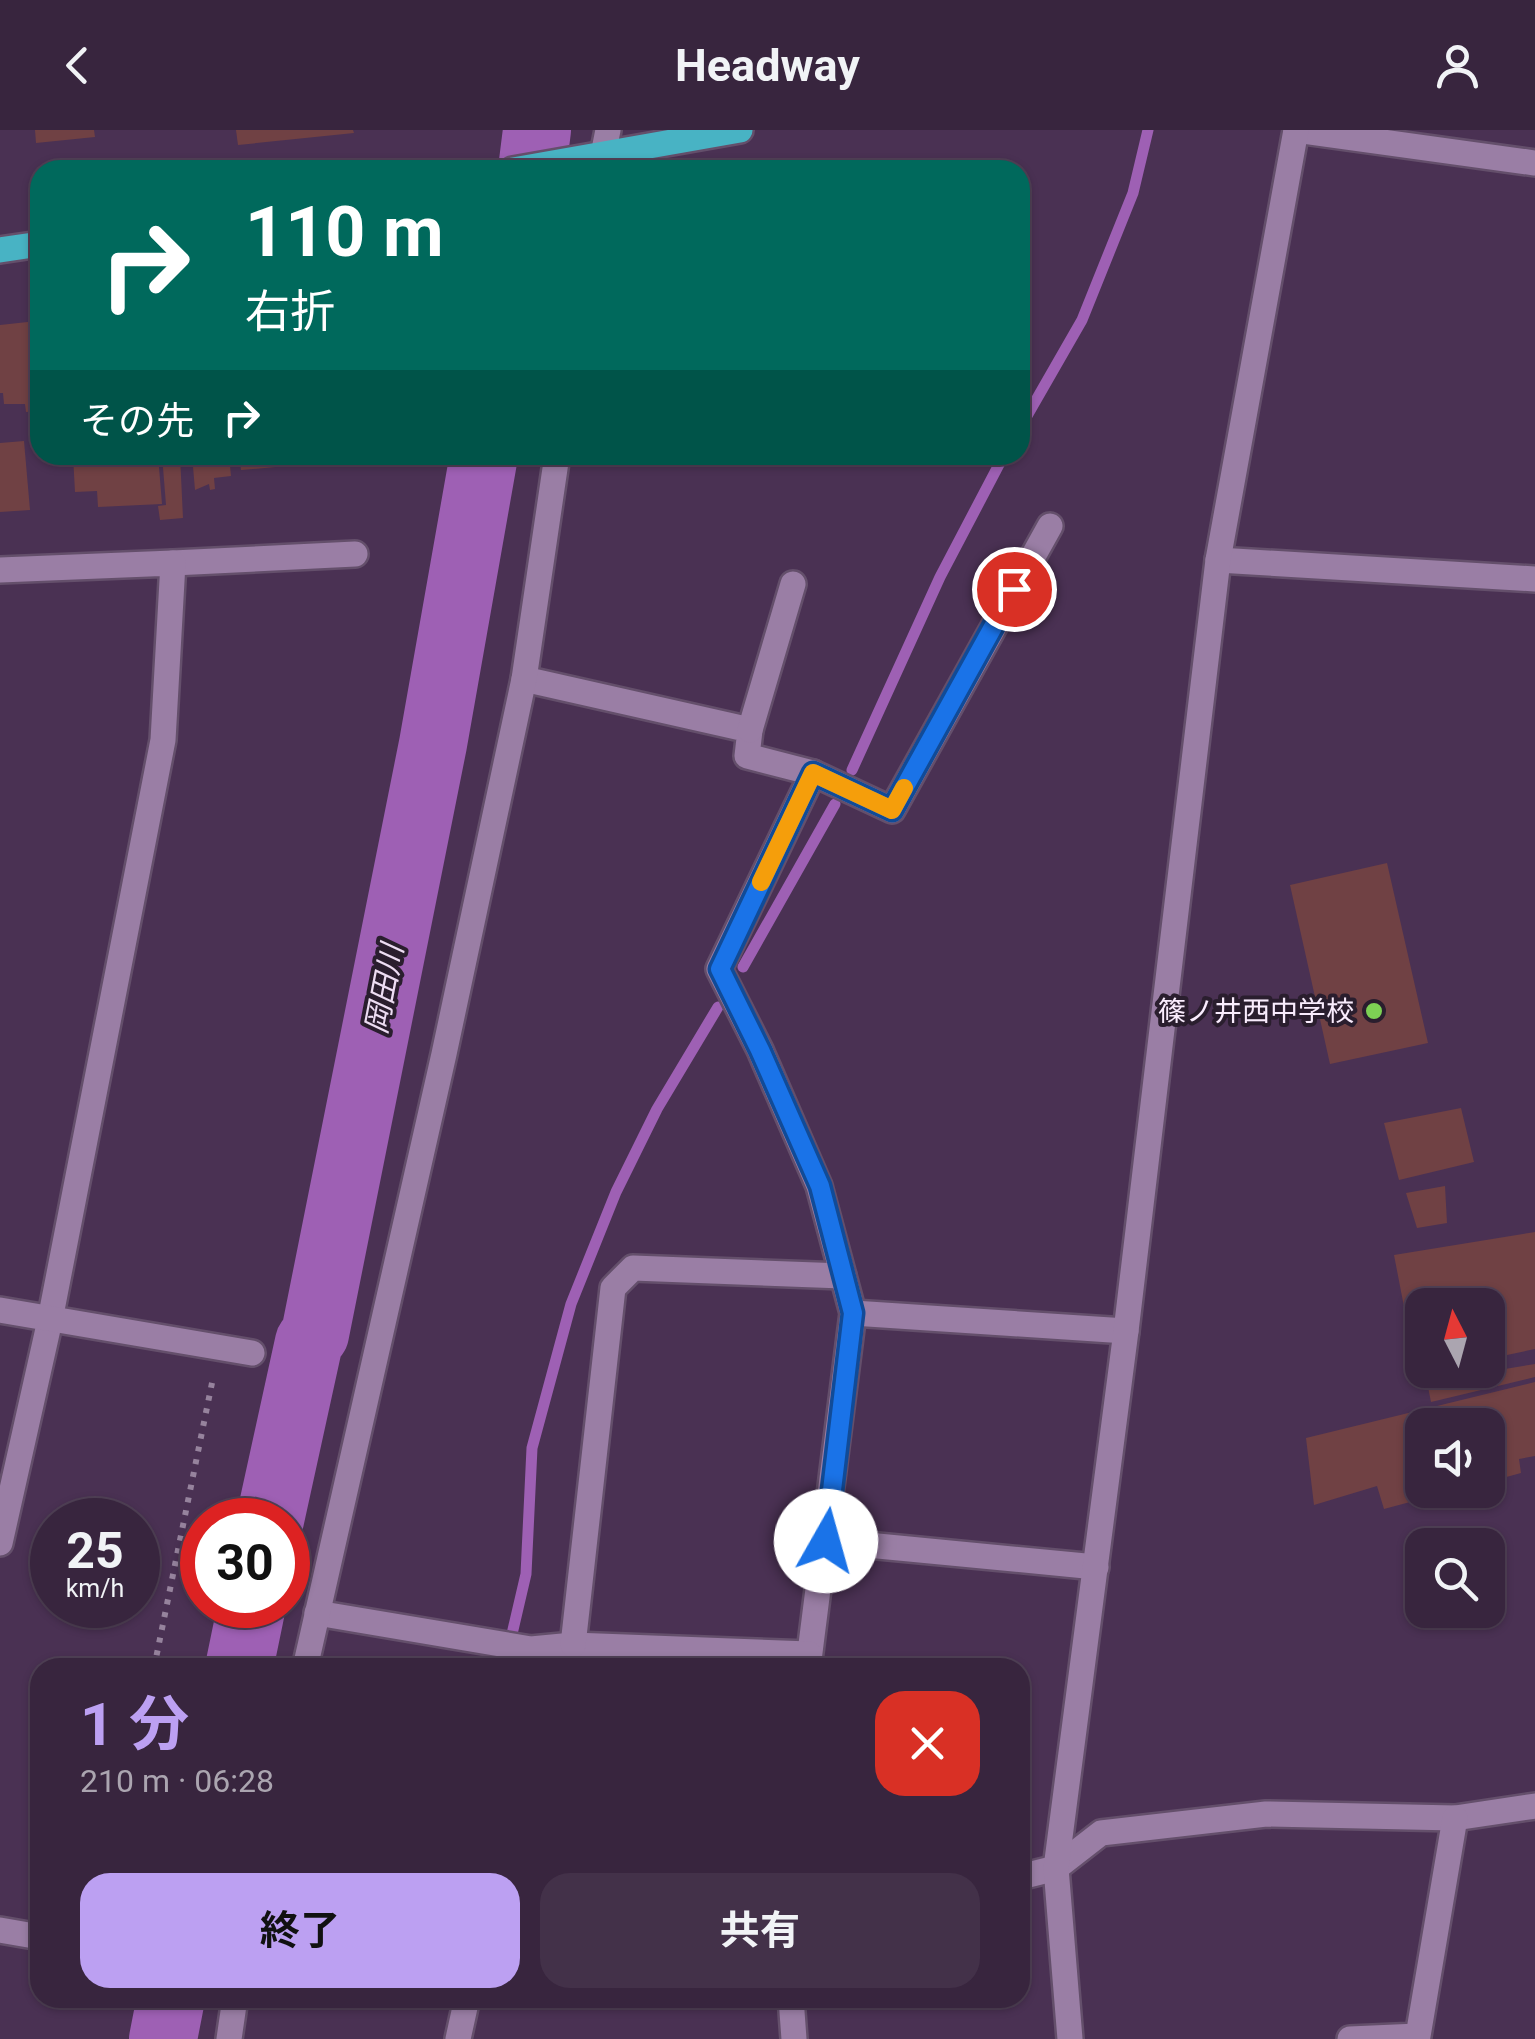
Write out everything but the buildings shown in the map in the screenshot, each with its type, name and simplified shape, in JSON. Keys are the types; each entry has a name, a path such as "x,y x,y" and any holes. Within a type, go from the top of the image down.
{"main road":[{"path":"563,160 740,130"},
{"path":"0,250 30,246"}],"street":[{"path":"1070,2039 1056,1868 1126,1331 1218,560 1296,130 1535,163"},
{"path":"308,1658 440,1074 524,679 556,465"},
{"path":"793,584 750,730 747,756 813,773 892,810 1050,526"},
{"path":"0,570 355,554"},
{"path":"1218,560 1535,579"},
{"path":"0,1544 50,1320 163,740 173,563"},
{"path":"524,679 750,730"},
{"path":"809,1658 853,1313 820,1186 720,969 813,773"},
{"path":"573,1646 614,1288 633,1268 843,1276"},
{"path":"0,1310 252,1352"},
{"path":"853,1313 1126,1331"},
{"path":"826,1541 1096,1567"},
{"path":"317,1613 530,1648 573,1646 762,1658"},
{"path":"1030,1875 1056,1868 1100,1833 1266,1814 1455,1818 1535,1806"},
{"path":"1350,2039 1418,2036 1455,1818"},
{"path":"0,1930 30,1935"},
{"path":"229,2039 234,2008"},
{"path":"458,2039 465,2008"},
{"path":"792,2008 794,2039"}],"path":[{"path":"156,1658 219,1347"}],"waterway":[{"name":"岡田川","path":"533,160 537,130"},
{"path":"1030,411 1082,320 1133,193 1148,130"},
{"name":"岡田川","path":"275,1498 309,1342 315,1334 433,744 482,465"},
{"path":"852,770 940,577 999,465"},
{"path":"743,967 835,804"},
{"path":"512,1634 526,1574 532,1448 571,1304 616,1192 657,1109 718,1007"},
{"name":"岡田川","path":"241,1658 247,1628"},
{"name":"岡田川","path":"163,2039 169,2008"}],"slow traffic":[{"path":"761,882 813,773 892,810 904,788"}],"place":[{"name":"篠ノ井西中学校","path":"1374,1011"}],"route":[{"path":"826,1541 853,1313 820,1186 720,969 813,773 892,810 1014,589"}]}
